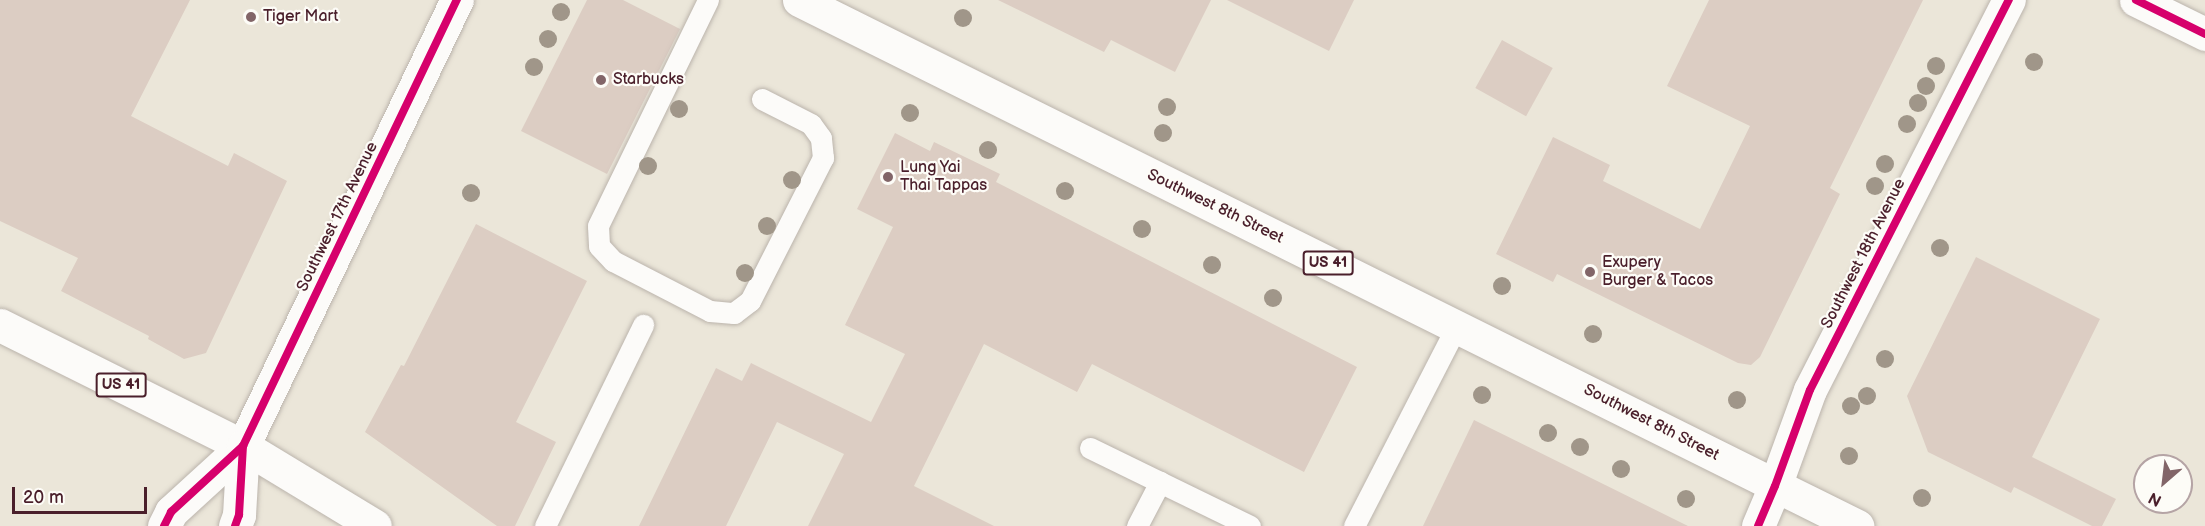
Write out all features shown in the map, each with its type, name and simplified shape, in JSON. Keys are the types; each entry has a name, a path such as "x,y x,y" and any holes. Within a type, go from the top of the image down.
{"main road":[{"name":"Southwest 17th Avenue","path":"164,526 171,512 243,446 457,0"},
{"name":"Southwest 8th Street","path":"799,0 1857,526"},
{"name":"Southwest 18th Avenue","path":"1758,526 1810,390 2009,0"},
{"path":"2136,0 2205,34"},
{"name":"US 41","path":"0,325 243,446 375,526"},
{"name":"Southwest 17th Avenue","path":"235,526 239,515 243,446"}],"lane":[{"path":"708,0 598,226 599,246 613,261 710,311 734,313 750,301 823,159 821,138 811,124 762,99"},
{"path":"545,526 643,325"},
{"path":"1354,526 1457,326"},
{"path":"1090,448 1250,526"},
{"path":"1137,526 1160,482"}],"building":[{"path":"0,0 190,0 131,116 228,166 234,153 287,181 206,353 184,359 148,339 149,336 61,291 78,258 0,221"},
{"name":"Starbucks","path":"587,0 623,0 680,29 607,174 521,131"},
{"path":"998,0 1211,0 1175,72 1111,40 1104,52"},
{"path":"1227,0 1354,0 1329,51"},
{"path":"1709,0 1923,0 1830,188 1840,194 1760,357 1751,365 1738,363 1557,274 1553,282 1496,254 1553,137 1610,165 1603,181 1700,229 1750,126 1667,86"},
{"path":"1502,40 1553,68 1526,116 1475,88"},
{"path":"895,133 930,151 934,142 1000,174 996,182 1357,367 1304,472 1092,364 1077,392 984,344 914,486 994,526 808,526 844,454 777,422 726,526 639,526 716,368 742,381 751,363 871,422 905,354 845,325 893,227 857,209"},
{"path":"476,224 587,281 516,422 556,442 515,526 497,526 365,432 401,365 404,366"},
{"path":"1976,257 2100,319 2032,457 2116,499 2102,526 2092,526 2014,487 2011,493 1928,452 1907,396"},
{"path":"1474,420 1688,526 1423,526"}],"cycle path":[{"path":"235,526 239,515 243,446 457,0"},
{"path":"1758,526 1810,390 2009,0"},
{"path":"2136,0 2205,34"},
{"path":"164,526 171,512 243,446"}],"place":[{"name":"Tiger Mart","path":"251,17"},
{"name":"Starbucks","path":"601,80"},
{"name":"Lung Yai Thai Tappas","path":"888,177"},
{"name":"Exupery Burger & Tacos","path":"1590,272"}]}
